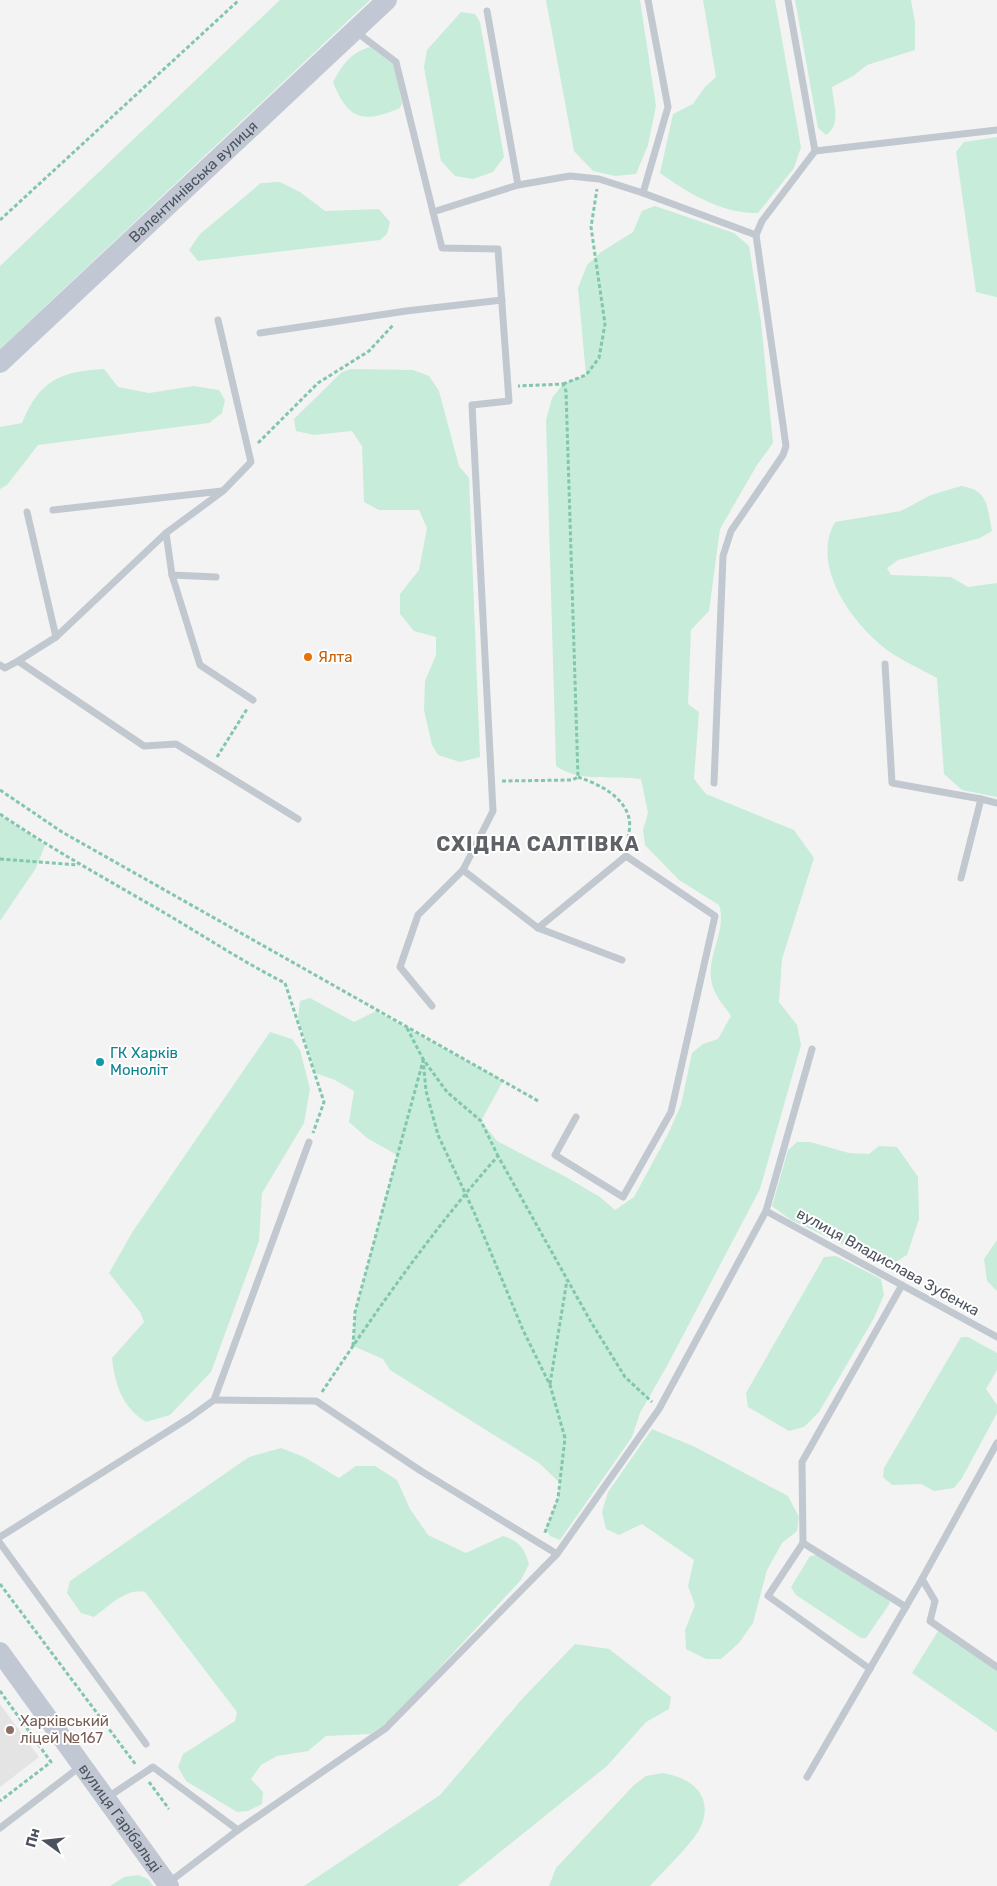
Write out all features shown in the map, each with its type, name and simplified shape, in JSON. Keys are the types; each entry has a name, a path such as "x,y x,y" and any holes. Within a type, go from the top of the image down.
{"street":[{"name":"Валентинівська вулиця","path":"0,364 387,0"},
{"name":"вулиця Гарібальді","path":"0,1652 169,1885"}],"lane":[{"path":"642,193 668,108 648,0"},
{"path":"788,0 815,151"},
{"path":"487,11 518,185"},
{"path":"355,30 396,62 442,248 498,249 509,401 472,405 493,811 463,870 418,915 400,967 432,1006"},
{"path":"714,783 723,556 731,531 783,455 786,446 756,235 762,221 815,151 997,130"},
{"path":"433,212 518,185 570,176 599,179 756,235"},
{"path":"260,333 406,311 502,300"},
{"path":"0,665 4,668 18,661 56,637 166,533 222,491 251,462 218,320"},
{"path":"54,510 222,491"},
{"path":"27,512 56,637"},
{"path":"166,533 172,575 200,665 253,700"},
{"path":"172,575 216,578"},
{"path":"18,661 144,746 176,744 298,819"},
{"path":"885,664 892,783 997,803"},
{"path":"961,878 981,799"},
{"path":"538,928 626,856 715,916 671,1112 623,1197 555,1155 576,1117"},
{"path":"463,870 538,928 622,960"},
{"path":"169,1885 238,1830 386,1728 558,1554 658,1409 766,1211 812,1049"},
{"path":"0,1537 189,1418 214,1400 309,1142"},
{"name":"вулиця Владислава Зубенка","path":"766,1211 997,1337"},
{"path":"870,1669 768,1596 803,1543 802,1462 902,1285"},
{"path":"214,1400 316,1401 421,1471 558,1554"},
{"path":"807,1776 922,1579 997,1443"},
{"path":"0,1543 146,1744"},
{"path":"803,1543 906,1607"},
{"path":"922,1579 935,1601 930,1621 997,1667"},
{"path":"0,1828 82,1766"},
{"path":"106,1799 153,1767 238,1830"}],"path":[{"path":"0,220 239,0"},
{"path":"508,387 563,384 586,376 599,358 605,324 591,227 599,179"},
{"path":"249,452 318,383 370,351 406,311"},
{"path":"563,384 567,401 578,777"},
{"path":"212,766 253,700"},
{"path":"491,781 572,780 578,777 594,783 618,798 629,818 626,856"},
{"path":"0,790 62,832 540,1102"},
{"path":"0,814 81,866 163,912 251,966 285,983 324,1102 309,1142"},
{"path":"0,859 81,866"},
{"path":"407,1028 423,1059 447,1092 481,1121 498,1156 567,1280 626,1377 658,1409"},
{"path":"423,1059 426,1091 438,1135 465,1193 523,1330 550,1385 564,1438 558,1498 541,1544"},
{"path":"352,1346 355,1312 423,1059"},
{"path":"316,1401 352,1346 465,1193 498,1156"},
{"path":"550,1385 567,1280"},
{"path":"0,1584 169,1809"},
{"path":"0,1692 51,1762 0,1801"}],"shaded area":[{"name":"Харківський ліцей №167","path":"0,1704 39,1757 0,1787"}],"green space":[{"path":"280,0 370,0 0,349 0,266"},
{"path":"546,0 640,0 656,106 648,145 636,174 615,176 593,171 574,151"},
{"path":"703,0 775,0 801,147 794,168 758,213 731,210 706,201 660,173 673,114 693,104 705,87 716,77"},
{"path":"795,0 911,0 915,22 915,50 867,65 853,76 832,87 835,120 831,131 826,135 818,128"},
{"path":"461,12 475,14 480,22 504,157 493,172 473,179 455,176 441,161 424,67 427,50"},
{"path":"370,47 394,65 402,103 400,108 376,116 366,117 351,111 339,95 333,82 352,56"},
{"path":"997,137 996,297 976,292 956,152 964,142"},
{"path":"280,182 300,192 325,211 379,209 390,222 387,234 380,240 198,261 189,250 200,234 261,183"},
{"path":"655,206 734,233 749,246 761,322 773,443 757,465 720,529 709,611 691,630 688,704 699,712 694,779 706,794 794,830 814,858 782,959 779,1002 797,1025 801,1045 760,1189 668,1364 640,1413 632,1437 560,1540 550,1536 546,1529 558,1498 560,1483 539,1463 390,1370 383,1359 353,1346 355,1312 397,1155 367,1138 349,1122 354,1091 335,1080 315,1073 298,1018 300,1001 310,998 354,1022 376,1011 503,1081 481,1121 497,1141 566,1177 600,1197 615,1210 634,1197 668,1134 681,1105 692,1053 703,1044 718,1039 731,1016 721,1003 711,978 712,959 721,923 719,905 679,880 645,845 643,830 648,813 641,779 586,777 575,775 556,766 546,420 552,398 563,384 586,375 578,288 587,265 601,252 633,232 642,211"},
{"path":"104,369 118,387 149,393 194,386 219,390 225,400 222,413 209,423 38,445 7,485 0,489 0,427 22,423 36,397 53,381 75,372"},
{"path":"351,369 413,370 429,376 439,391 459,466 469,478 480,757 460,762 438,755 432,745 424,710 425,681 436,655 436,637 414,631 400,614 400,594 419,570 427,528 419,510 379,510 364,502 362,446 352,431 314,435 296,431 294,419 342,372"},
{"path":"961,486 977,491 982,496 987,507 992,531 980,538 898,560 887,568 891,575 951,577 968,587 997,583 997,797 962,790 944,774 937,678 887,650 861,625 838,592 831,575 828,557 829,539 835,522 901,511 931,495"},
{"path":"0,815 45,845 36,868 0,921"},
{"path":"270,1032 292,1039 300,1050 310,1089 304,1123 262,1193 259,1241 211,1372 170,1415 146,1422 131,1410 126,1403 115,1378 112,1358 144,1322 140,1312 109,1273 133,1231"},
{"path":"797,1142 810,1142 849,1153 869,1154 879,1146 897,1147 918,1177 919,1219 907,1255 894,1263 872,1251 847,1246 791,1220 772,1206 788,1150"},
{"path":"997,1240 997,1291 987,1281 984,1259"},
{"path":"836,1256 881,1279 884,1295 874,1318 819,1412 804,1427 789,1431 748,1407 746,1393 824,1257"},
{"path":"961,1337 968,1337 997,1353 997,1370 986,1389 997,1405 997,1413 962,1478 954,1488 934,1491 921,1484 892,1485 883,1477 884,1468"},
{"path":"652,1429 695,1447 788,1496 799,1517 797,1531 782,1543 767,1570 753,1623 739,1643 721,1659 706,1659 686,1649 685,1630 695,1605 688,1586 694,1560 642,1524 619,1535 606,1529 602,1512 608,1492"},
{"path":"281,1448 304,1457 339,1478 356,1466 375,1466 397,1480 410,1509 428,1535 466,1553 503,1536 514,1540 520,1546 529,1564 521,1580 391,1720 370,1734 326,1736 308,1751 277,1756 261,1765 251,1779 263,1792 262,1804 248,1811 237,1812 186,1781 178,1767 183,1754 235,1721 237,1712 145,1592 131,1592 112,1603 94,1617 81,1613 67,1593 70,1581 249,1457"},
{"path":"817,1555 888,1599 890,1603 866,1638 861,1638 796,1595 791,1587 810,1556"},
{"path":"940,1628 997,1667 997,1732 912,1673"},
{"path":"575,1644 609,1649 671,1697 669,1709 646,1722 607,1766 458,1886 304,1886 440,1795 522,1699"},
{"path":"662,1773 681,1778 696,1788 701,1795 705,1813 702,1824 693,1839 650,1886 549,1886 556,1868 634,1785 646,1776"},
{"path":"138,1875 148,1879 153,1886 110,1886 124,1877"}],"place":[{"name":"Ялта","path":"308,657"},
{"name":"ГК Харків Моноліт","path":"100,1062"},
{"name":"Харківський ліцей №167","path":"10,1730"}],"district":[{"name":"СХІДНА САЛТІВКА","path":"538,844"}]}
